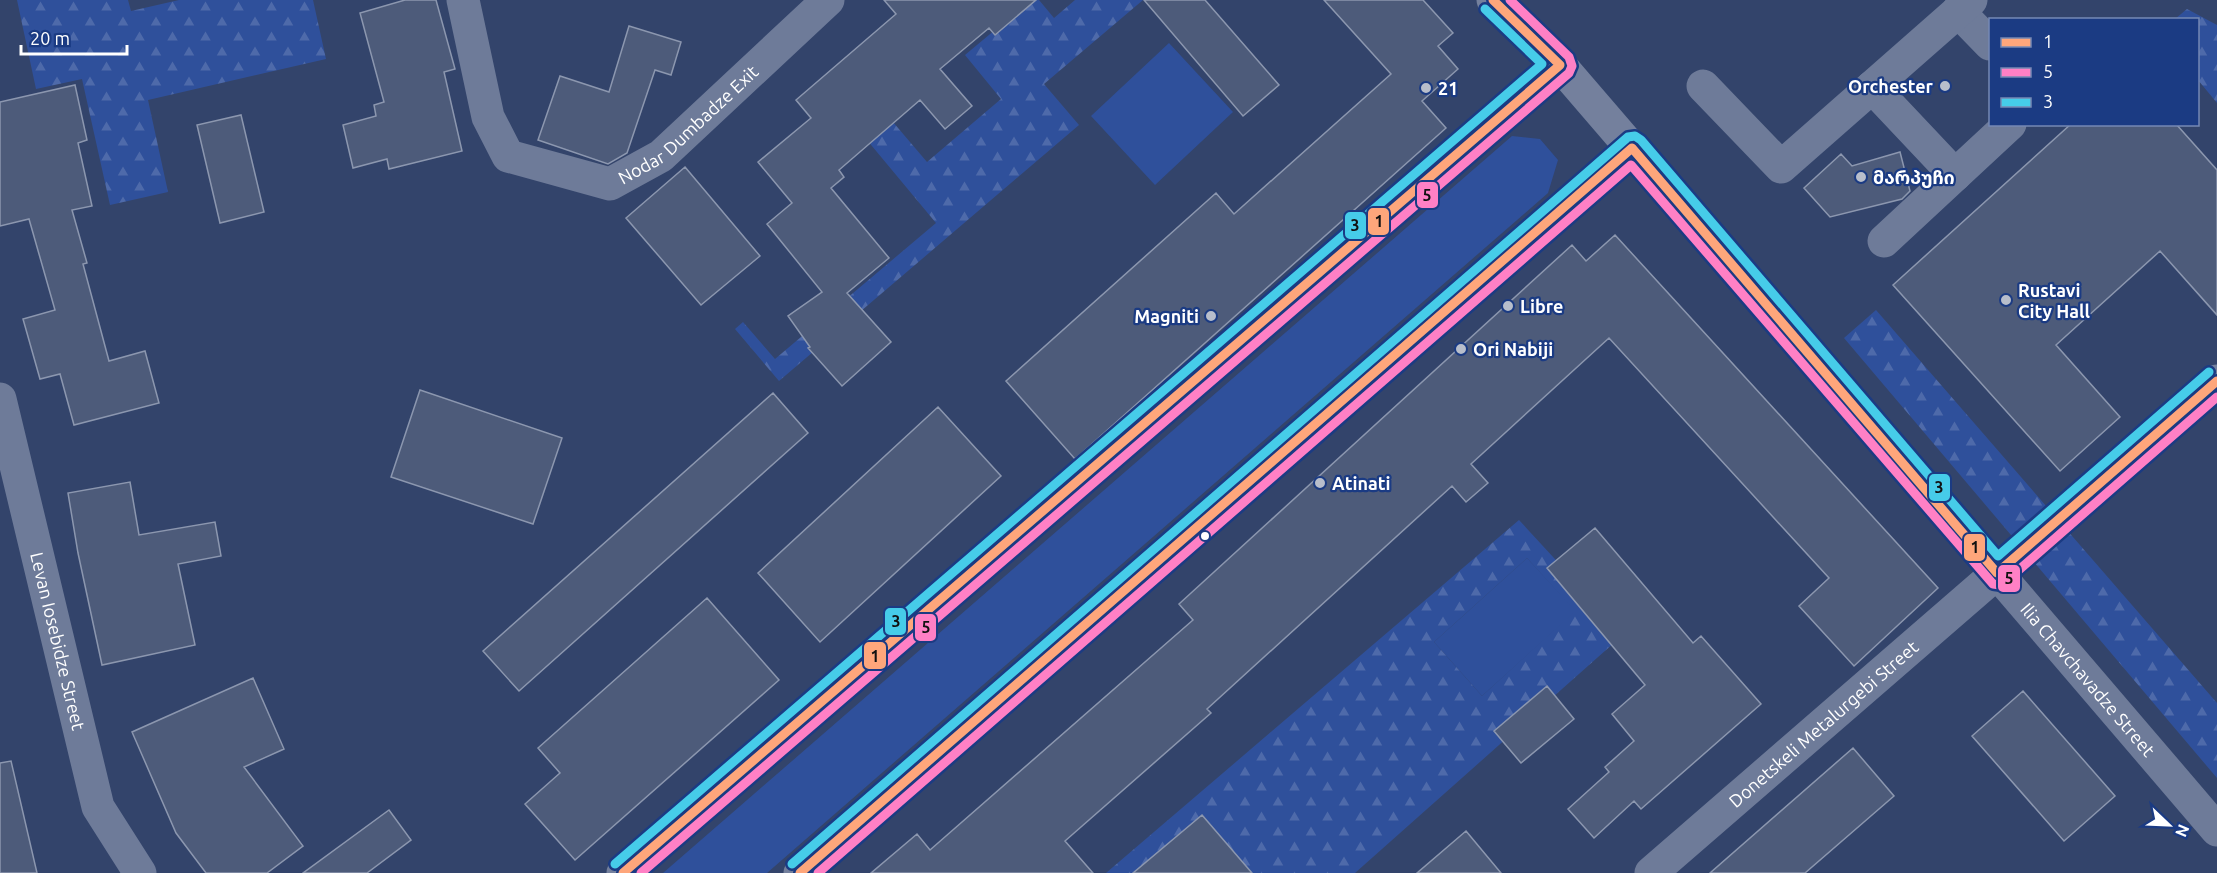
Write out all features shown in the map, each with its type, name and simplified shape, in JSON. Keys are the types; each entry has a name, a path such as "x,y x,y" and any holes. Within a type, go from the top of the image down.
{"street":[{"name":"Nodar Dumbadze Exit","path":"463,0 488,117 508,156 610,184 661,156 828,0"},
{"name":"Ilia Chavchavadze Street","path":"1493,0 1560,65 2217,830"},
{"path":"1703,86 1781,167 1965,6 1989,42"},
{"path":"623,873 1560,65"},
{"path":"1872,87 1955,175"},
{"path":"1884,241 2008,126"},
{"path":"800,873 1632,148"},
{"path":"1996,573 2217,381"},
{"name":"Levan Iosebidze Street","path":"0,399 5,443 98,807 140,873"},
{"name":"Donetskeli Metalurgebi Street","path":"1650,873 1996,573"}],"green space":[{"path":"17,0 128,0 131,11 179,0 313,0 326,59 148,100 168,192 110,205 82,79 36,89"},
{"path":"1031,0 1039,0 1054,18 1075,0 1143,0 1044,84 1079,125 779,381 735,329 743,322 775,359 936,223 857,128 881,108 927,162 1001,99 965,55"},
{"path":"2187,9 2217,25 2217,103 2199,81 2199,18 2176,18"},
{"path":"1169,43 1233,112 1155,185 1091,116"},
{"path":"1512,136 1540,139 1558,160 1548,193 767,873 663,873"},
{"path":"1876,310 2217,703 2217,778 1844,338"},
{"path":"1519,520 1624,634 1355,873 1106,873","holes":["1527,558 1575,611 1482,696 1434,642"]},
{"path":"1527,558 1576,611 1482,696 1434,642"}],"building":[{"path":"405,0 436,0 455,69 444,72 462,151 389,169 387,159 353,168 343,125 376,116 374,105 384,102 360,13"},
{"path":"884,0 1036,0 995,35 989,28 940,69 972,106 945,129 920,100 839,170 844,177 831,188 889,258 847,293 891,342 842,386 808,348 810,347 788,316 822,292 767,224 792,203 758,162 811,118 796,100 896,14"},
{"path":"1144,0 1205,0 1279,85 1243,116"},
{"path":"1324,0 1423,0 1453,33 1438,46 1458,69 1422,101 1446,128 1075,459 1006,381 1216,193 1234,214 1391,74"},
{"path":"629,26 681,42 671,75 655,70 627,153 608,164 538,140 560,76 609,92"},
{"path":"75,85 87,140 78,143 92,206 72,210 87,263 83,264 109,361 145,351 159,403 74,425 60,374 40,379 23,319 55,310 29,219 0,226 0,102"},
{"path":"241,115 264,212 220,223 197,125"},
{"name":"Rustavi City Hall","path":"2069,126 2178,126 2217,170 2217,315 2160,251 2056,345 2120,417 2060,471 1893,285"},
{"name":"მარპუჩი","path":"1900,152 1910,191 1902,199 1830,217 1804,188 1841,154 1852,166"},
{"path":"685,167 760,256 701,305 626,218"},
{"path":"1615,235 1938,588 1854,666 1799,606 1829,578 1609,338 1471,464 1488,483 1466,502 1452,486 1207,709 1211,713 1065,841 1093,873 871,873 917,834 930,850 1193,620 1179,604 1572,245 1586,261"},
{"path":"420,390 562,438 533,524 391,477"},
{"path":"773,393 808,433 519,691 483,651"},
{"path":"938,407 1001,476 820,642 758,573"},
{"path":"130,482 139,535 215,522 221,556 178,564 195,645 102,665 78,553 68,493"},
{"path":"1595,528 1693,643 1701,636 1761,704 1641,809 1634,801 1594,838 1568,809 1609,772 1605,767 1634,741 1612,714 1645,685 1547,568"},
{"path":"707,598 779,680 575,860 525,804 560,773 538,748"},
{"path":"253,678 284,749 244,767 303,846 267,873 206,873 176,833 132,732"},
{"path":"1547,686 1574,719 1521,763 1494,731"},
{"path":"2023,691 2115,796 2064,841 1972,736"},
{"path":"1853,748 1894,796 1805,873 1710,873"},
{"path":"11,761 37,873 0,873 0,763"},
{"path":"389,810 411,840 367,873 303,873"},
{"path":"1202,815 1252,873 1133,873"},
{"path":"1466,831 1501,873 1417,873"}],"transit line":[{"name":"1","path":"623,873 1560,65 1493,0"},
{"name":"5","path":"641,873 1569,73 1572,66 1569,57 1510,0"},
{"name":"3","path":"615,864 1542,64 1485,9"},
{"name":"3","path":"792,864 1628,137 1635,136 1641,140 1998,556 2209,372"},
{"name":"1","path":"800,873 1632,148 1997,573 2217,381"},
{"name":"5","path":"818,873 1631,165 1993,584 2000,585 2005,582 2217,397"}],"place":[{"name":"Orchester","path":"1945,86"},
{"name":"21","path":"1426,88"},
{"name":"მარპუჩი","path":"1861,177"},
{"name":"Rustavi City Hall","path":"2006,300"},
{"name":"Libre","path":"1508,306"},
{"name":"Magniti","path":"1211,316"},
{"name":"Ori Nabiji","path":"1461,349"},
{"name":"Atinati","path":"1320,483"}]}
